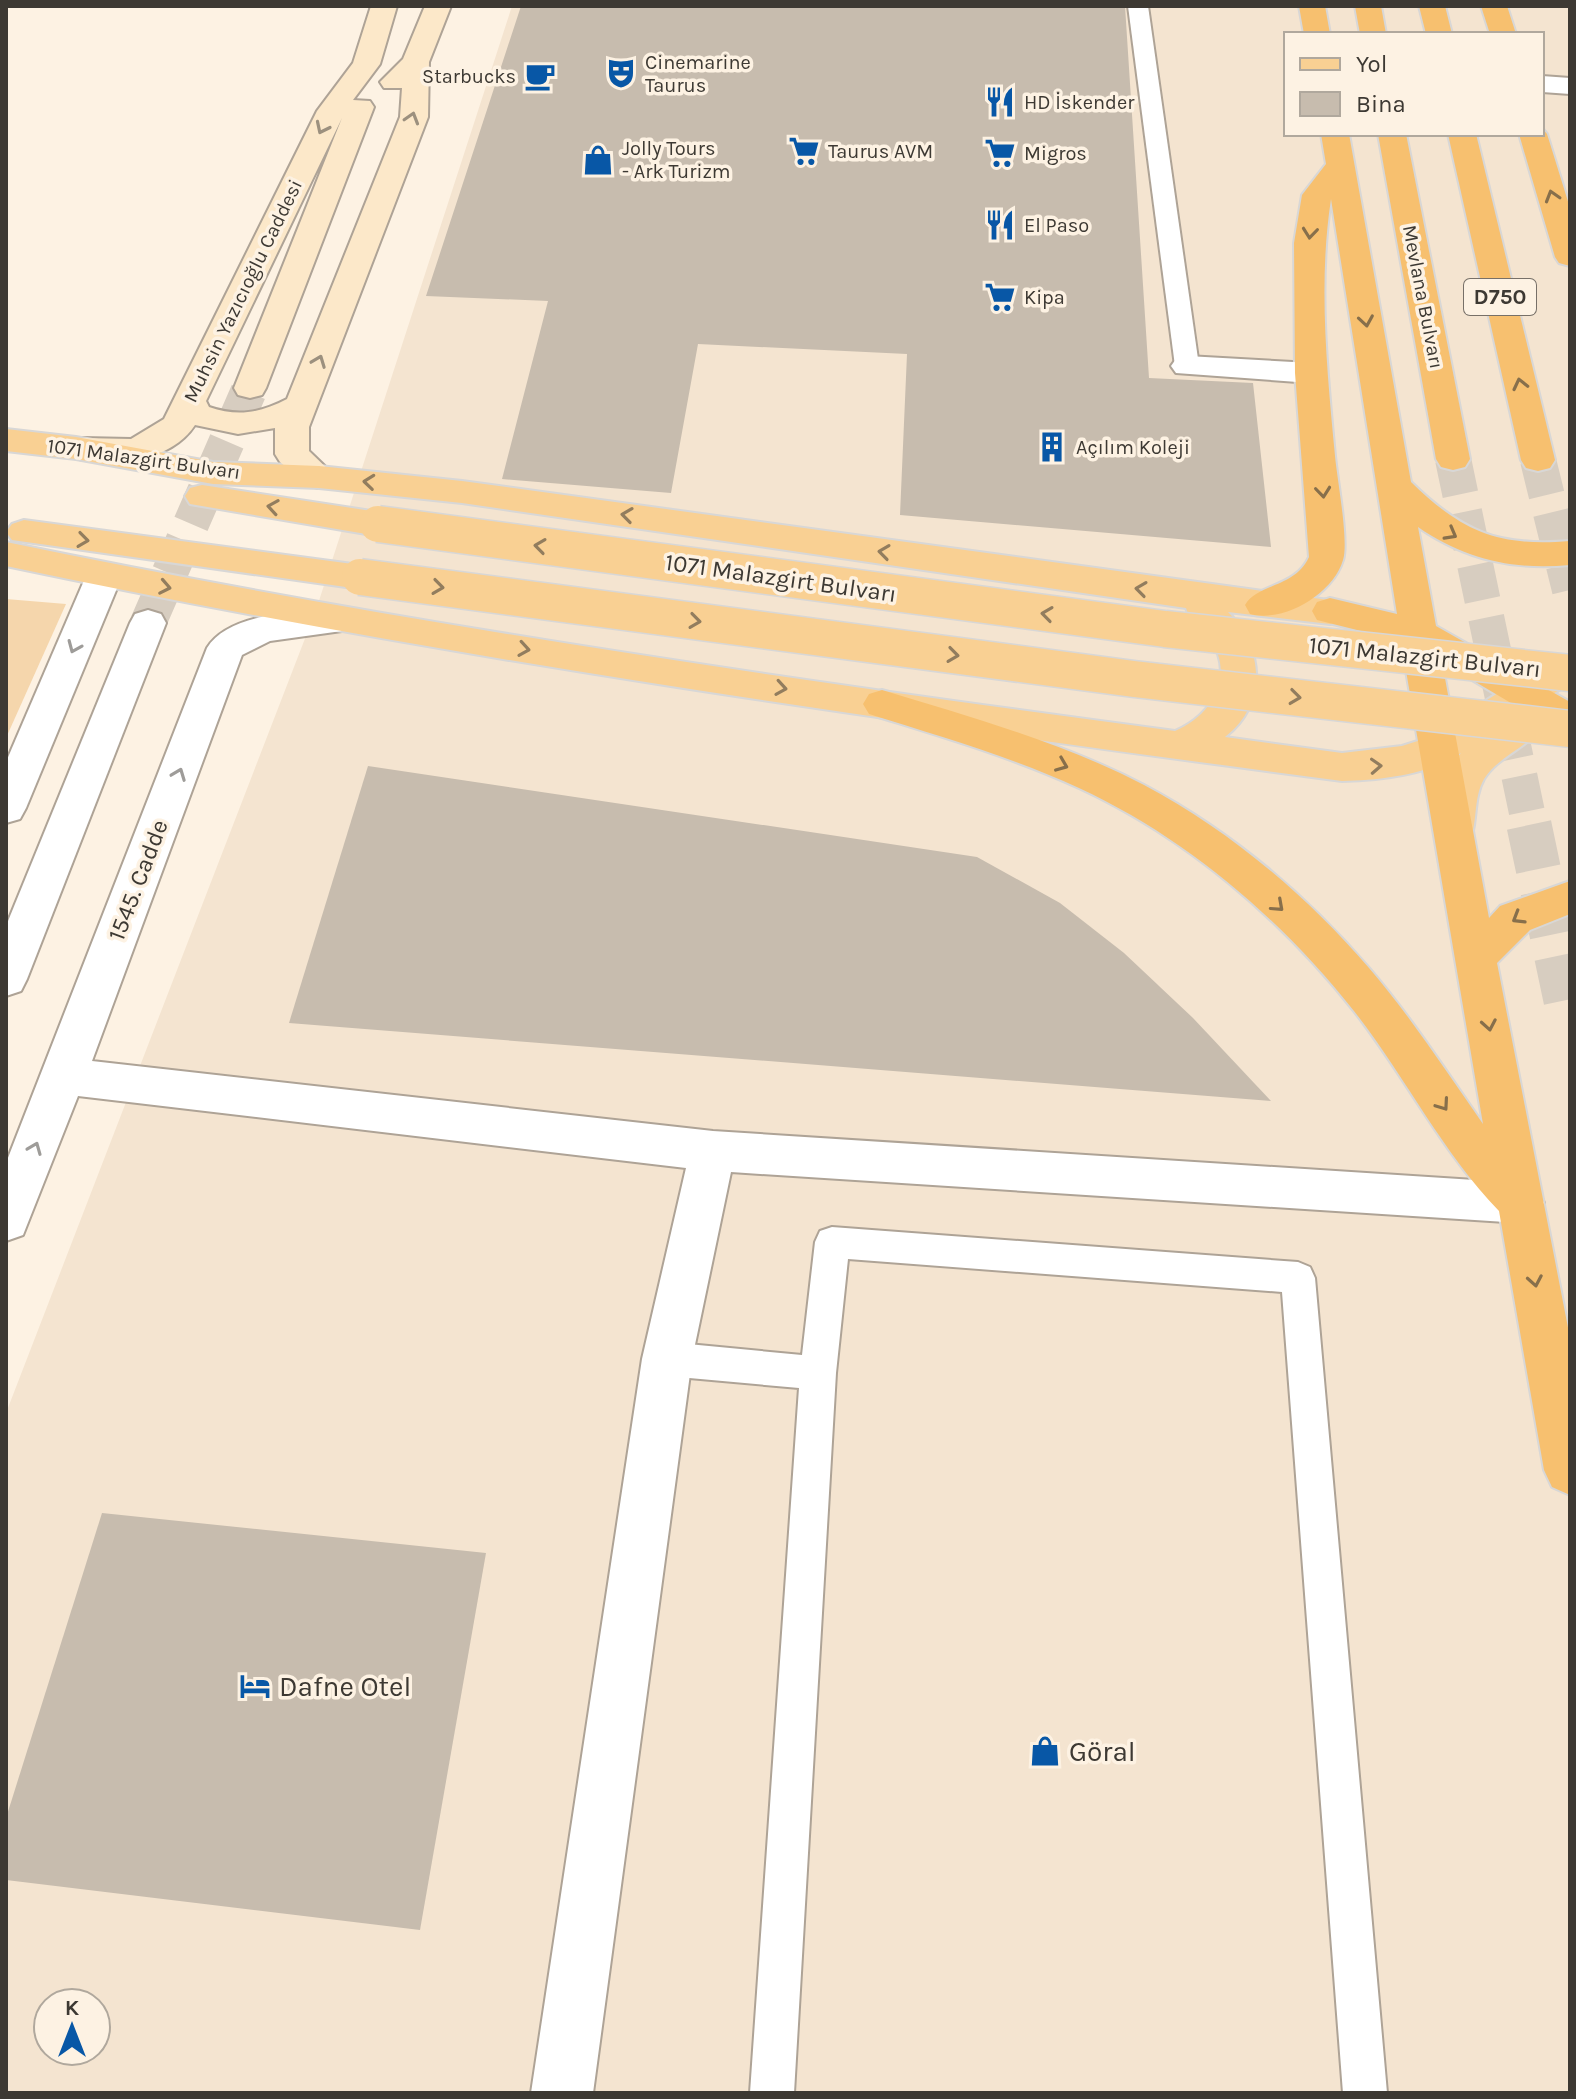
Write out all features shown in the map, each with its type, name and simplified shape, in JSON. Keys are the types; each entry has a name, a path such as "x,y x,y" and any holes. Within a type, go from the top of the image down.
{"highway":[{"path":"1312,6 1317,32"},
{"path":"1368,6 1373,32"},
{"path":"1432,6 1438,32"},
{"path":"1494,6 1502,32"},
{"name":"Mevlana Bulvarı","path":"1392,136 1453,459"},
{"name":"D750","path":"1462,136 1538,460"},
{"path":"1534,136 1570,257"},
{"path":"1263,605 1282,599 1308,584 1323,567 1327,557 1311,373 1309,277 1312,215 1317,195 1338,149"},
{"path":"1338,149 1453,838 1570,1470"},
{"path":"1392,484 1426,518 1466,543 1530,556 1570,553"},
{"path":"1408,577 1461,626 1560,695"},
{"path":"1330,611 1417,632 1560,695"},
{"path":"882,704 1039,756 1094,778 1160,814 1232,866 1284,911 1351,978 1494,1175 1521,1203"},
{"path":"1477,957 1515,918 1570,897"}],"main road":[{"name":"Muhsin Yazıcıoğlu Caddesi","path":"250,388 358,117 366,64 384,6"},
{"name":"Muhsin Yazıcıoğlu Caddesi","path":"319,477 292,454 292,427 414,117 415,62 438,6"},
{"name":"Muhsin Yazıcıoğlu Caddesi","path":"358,117 415,62"},
{"name":"Muhsin Yazıcıoğlu Caddesi","path":"76,448 131,454 160,439 178,425 331,111 366,64"},
{"path":"190,401 195,414 235,425 262,424 302,404"},
{"name":"1071 Malazgirt Bulvarı","path":"6,440 76,448 213,473 319,477 462,492 1184,595 1330,611"},
{"name":"1071 Malazgirt Bulvarı","path":"6,464 378,524 1165,629 1560,695"},
{"path":"6,529 1134,679 1560,695"},
{"name":"1071 Malazgirt Bulvarı","path":"6,554 336,621 882,704 1342,767 1385,766 1438,749 1560,695"},
{"path":"1177,746 1197,739 1225,717 1233,705 1240,676 1236,648 1226,630 1184,595"},
{"name":"1071 Malazgirt Bulvarı","path":"1453,838 1454,803 1462,778 1505,736 1560,695"}],"street":[{"path":"1544,84 1570,86"},
{"path":"1187,366 1311,373"},
{"path":"6,808 104,576"},
{"name":"1545. Cadde","path":"6,1220 64,1076 226,648 246,634 273,627 336,621"},
{"path":"6,979 148,623"},
{"path":"64,1076 713,1151 1521,1203"},
{"path":"562,2093 667,1359 713,1151"}],"lane":[{"path":"1138,6 1187,366"},
{"path":"772,2093 818,1373 832,1242 1298,1278 1365,2093"},
{"path":"667,1359 818,1373"}],"shaded area":[{"path":"512,6 1570,6 1570,2093 6,2093 6,1413 316,610"},
{"path":"6,599 66,604 6,738"}],"building":[{"name":"Taurus AVM","path":"521,6 1125,6 1149,378 1253,383 1271,547 900,515 907,354 698,344 671,493 502,479 548,301 426,296"},
{"path":"368,766 977,857 1060,903 1124,953 1193,1018 1271,1101 289,1023"},
{"name":"Dafne Otel","path":"102,1513 486,1553 420,1930 6,1880 6,1818"}],"tunnel":[{"path":"148,623 250,388"},
{"path":"1453,459 1530,827"},
{"path":"1538,460 1570,590"},
{"path":"1529,825 1570,1019"}],"place":[{"name":"Cinemarine Taurus","path":"621,73"},
{"name":"Starbucks","path":"540,76"},
{"name":"HD İskender","path":"1000,102"},
{"name":"Taurus AVM","path":"804,151"},
{"name":"Migros","path":"1000,153"},
{"name":"Jolly Tours - Ark Turizm","path":"598,160"},
{"name":"El Paso","path":"1000,225"},
{"name":"Kipa","path":"1000,297"},
{"name":"Açılım Koleji","path":"1052,447"},
{"name":"Dafne Otel","path":"255,1686"},
{"name":"Göral","path":"1045,1751"}]}
